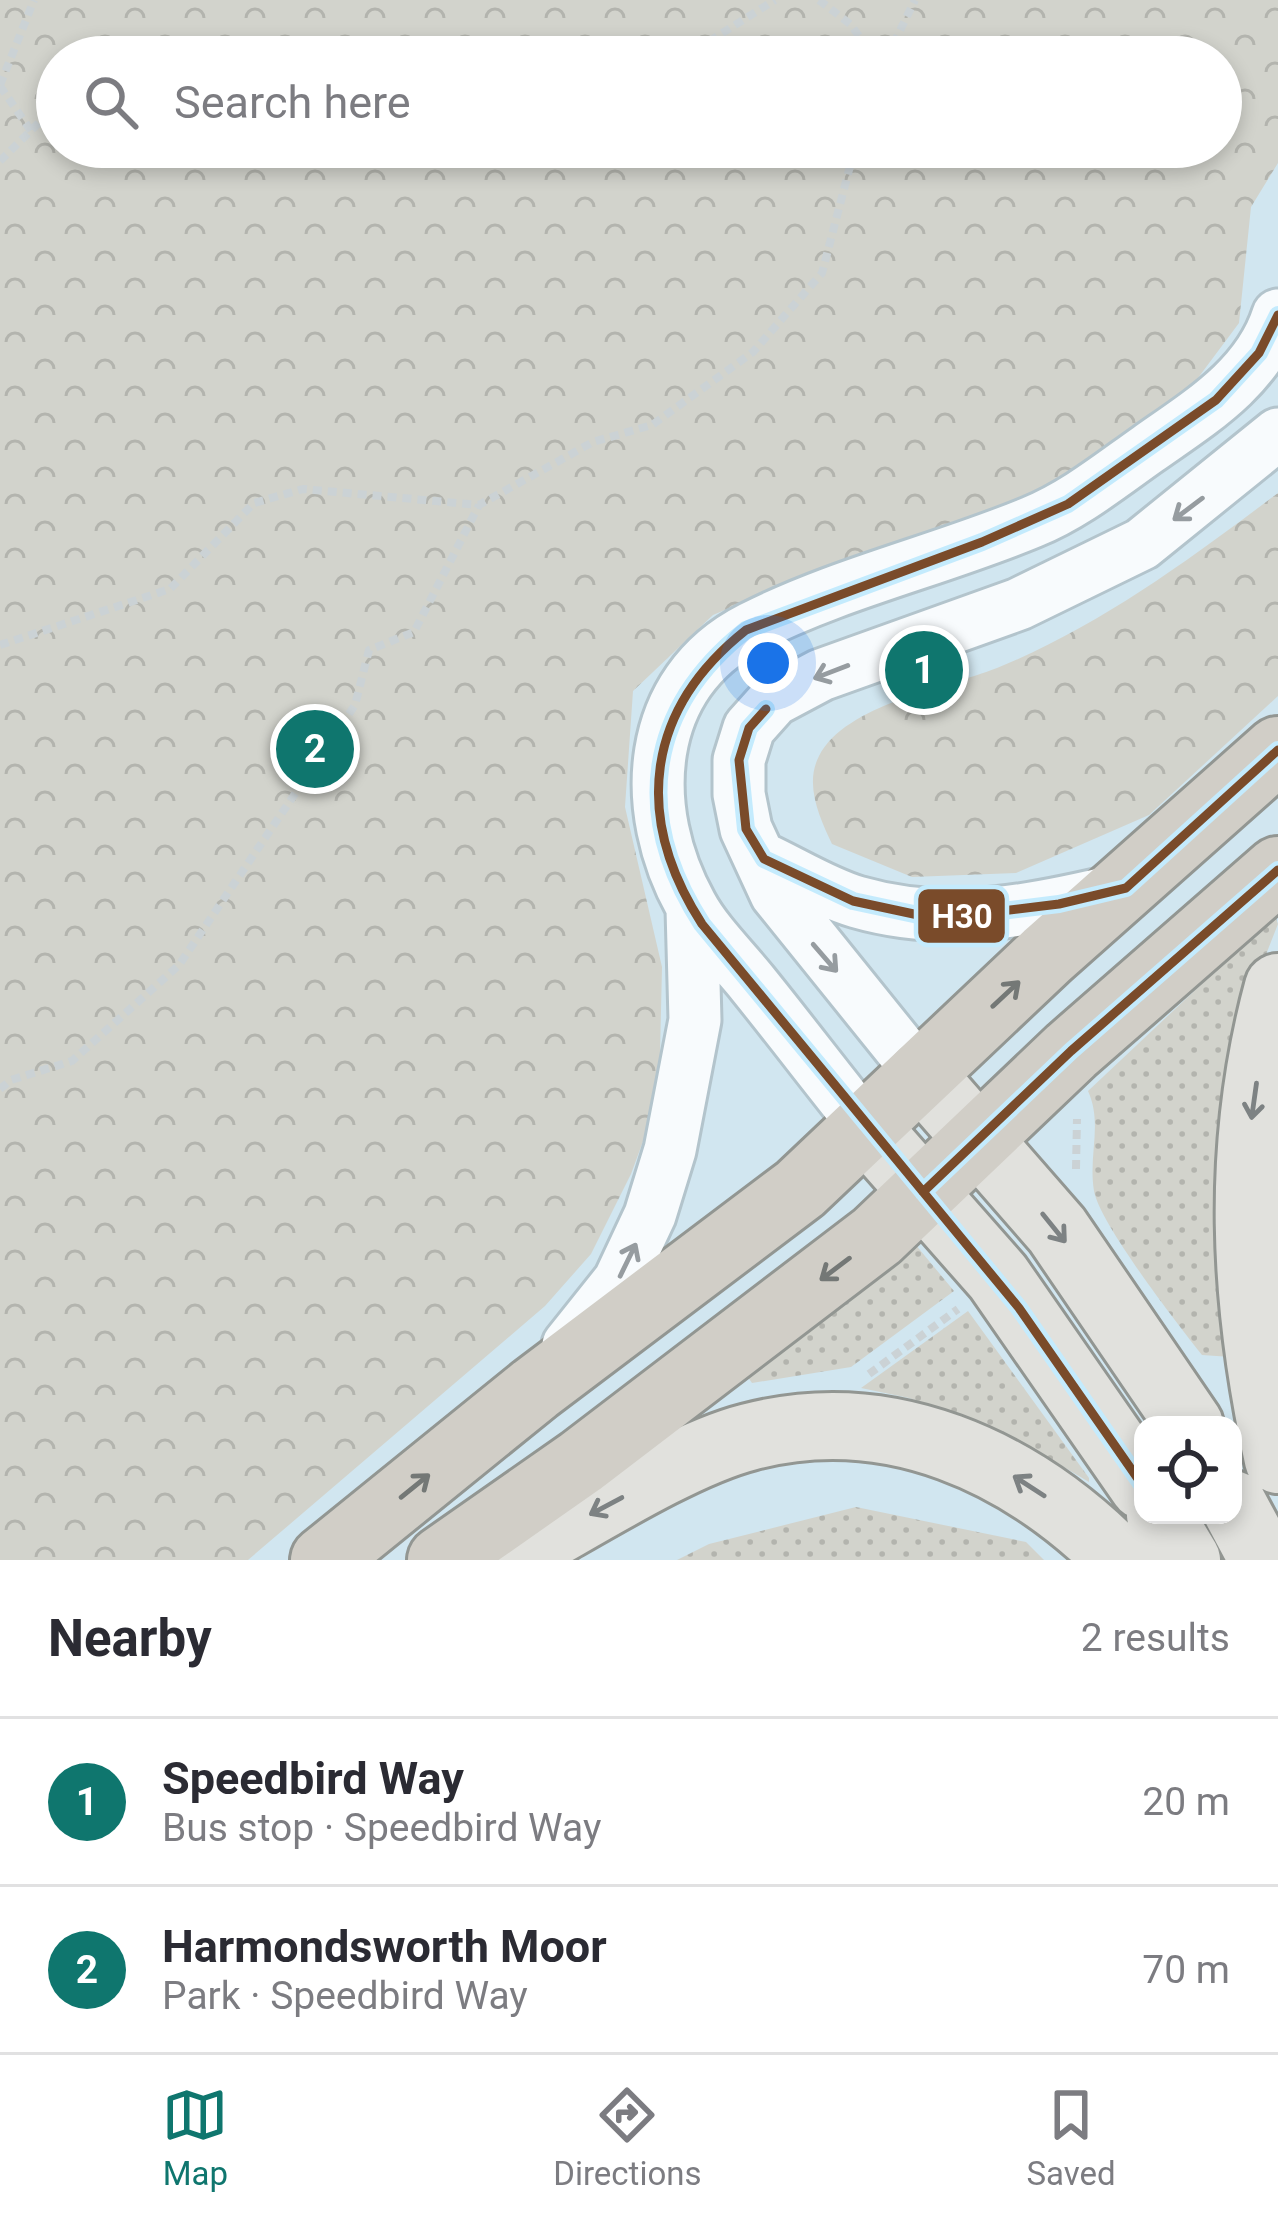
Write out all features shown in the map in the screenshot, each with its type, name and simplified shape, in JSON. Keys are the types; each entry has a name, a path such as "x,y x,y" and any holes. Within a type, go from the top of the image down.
{"highway":[{"path":"324,1560 535,1389 800,1189 1278,750"},
{"path":"441,1560 877,1236 1278,870"}],"main road":[{"path":"1278,987 1261,1049 1247,1148 1247,1240 1262,1388 1278,1460"},
{"path":"921,1074 1057,1230 1184,1416"},
{"path":"866,1126 1016,1302 1134,1473"},
{"path":"505,1560 747,1437 846,1425 911,1432 974,1456 1061,1508 1119,1560"},
{"path":"1242,1521 1263,1560"},
{"path":"1165,1524 1187,1560"}],"street":[{"path":"866,1126 692,909 669,858 655,765 682,693 707,662 748,629 1038,520 1093,488 1200,414 1236,382 1270,340 1278,315"},
{"path":"921,1074 797,926 776,894 746,829 739,760 749,728 774,700 821,674 1019,604 1142,544 1278,434"},
{"path":"764,860 853,902 937,919 1059,904 1126,888"},
{"path":"535,1389 619,1281 650,1215 670,1150 695,1020 692,909"}],"path":[{"path":"31,131 0,86 34,0"},
{"path":"718,36 775,0"},
{"path":"819,0 859,36"},
{"path":"897,36 915,0"},
{"path":"0,161 36,126"},
{"path":"0,1089 11,1080 72,1061 178,965 355,705 369,650 414,632 479,506 593,442 652,424 753,352 822,273 850,168"},
{"path":"0,645 170,589 254,503 303,489 479,506"},
{"path":"1072,1109 1080,1123 1075,1173"}],"green space":[{"path":"0,0 1278,0 1278,163 1251,207 1239,323 1189,390 1033,496 837,563 713,615 633,691 625,807 662,967 659,1098 631,1174 591,1254 545,1306 248,1560 0,1560"},
{"path":"1278,493 1278,696 1149,815 1016,873 912,877 832,844 815,801 813,778 819,756 851,723 899,700 997,668 1072,632 1178,566"},
{"path":"1275,915 1278,924 1241,1018 1231,1357 1202,1355 1141,1274 1099,1206 1093,1178 1094,1115 1088,1091"},
{"path":"915,1244 954,1291 851,1367 752,1383 743,1370"},
{"path":"968,1311 1089,1482 1006,1433 909,1398 861,1388"},
{"path":"856,1507 1026,1542 1044,1560 677,1560 709,1544"}],"transit line":[{"name":"H30","path":"1134,1473 1019,1308 702,924 680,884 666,844 659,805 660,767 670,730 687,695 712,661 746,630 982,542 1068,504 1216,400 1259,353 1278,315"},
{"name":"H30","path":"766,709 749,728 739,760 746,829 764,859 853,901 937,919 1059,904 1126,888 1278,750"},
{"name":"H30","path":"923,1192 1071,1051 1278,870"}],"place":[{"name":"Speedbird Way","path":"924,670"},
{"name":"Harmondsworth Moor","path":"315,749"}]}
